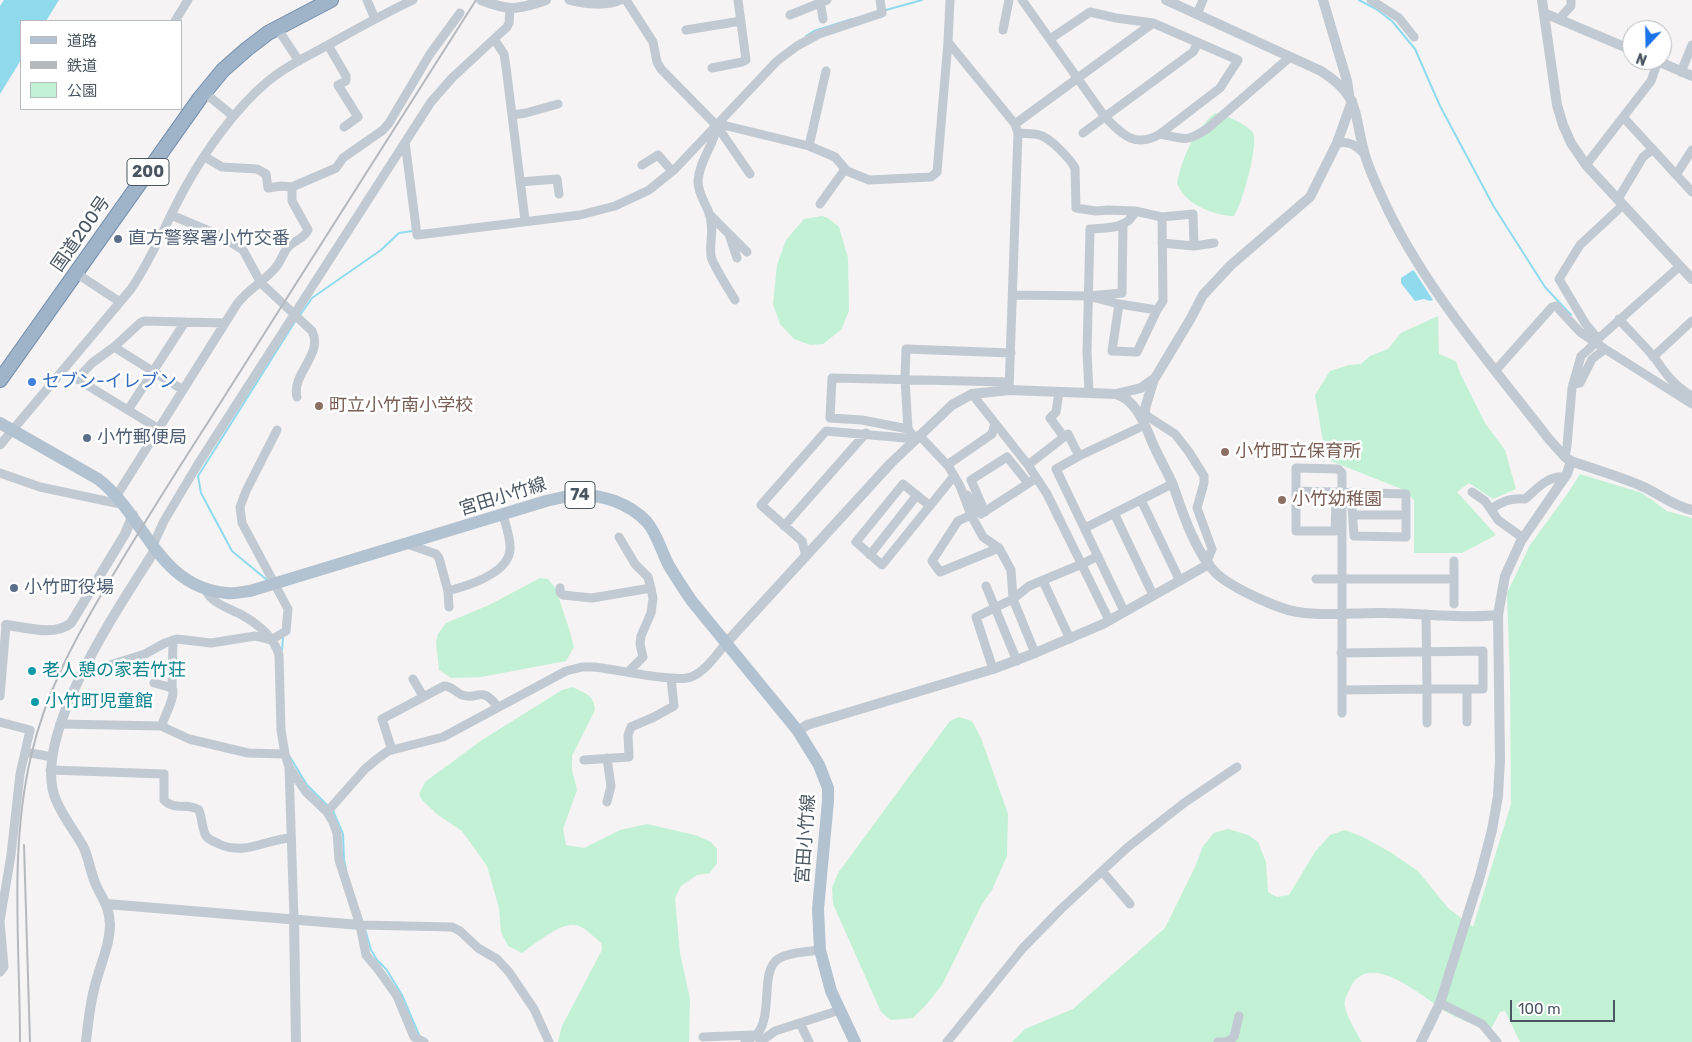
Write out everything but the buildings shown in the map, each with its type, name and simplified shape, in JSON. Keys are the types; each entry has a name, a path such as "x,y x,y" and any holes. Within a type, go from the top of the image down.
{"highway":[{"name":"国道200号","path":"0,380 204,93 229,64 277,28 331,0"}],"main road":[{"name":"宮田小竹線","path":"0,423 98,479 125,505 153,549 178,574 205,589 229,593 250,591 546,501 576,495 611,499 622,504 647,523 678,581 691,600 798,731 825,778 828,788 828,801 818,909 820,950 831,991 854,1042"}],"street":[{"path":"175,20 188,0"},
{"path":"367,0 375,19"},
{"path":"0,445 14,431 120,302 147,266 186,186 233,116 268,81 299,61 413,0"},
{"path":"481,0 510,9 546,0"},
{"path":"569,0 608,4 621,0"},
{"path":"626,0 653,42 657,62 661,69 718,125 750,174"},
{"path":"712,68 746,60 738,0"},
{"path":"405,142 417,235 580,214 615,206 649,190 672,171 718,125 777,61 797,46 819,34 882,14 880,0"},
{"path":"718,125 810,146 835,157 845,169 856,176 869,180 931,177 937,172 950,0"},
{"path":"1003,30 1009,0"},
{"path":"1022,0 1105,117 1118,130 1128,137 1139,141 1151,140 1220,88 1238,60 1153,23 1090,12 1050,39"},
{"path":"1166,0 1321,71 1334,80 1350,98"},
{"path":"1197,14 1203,0"},
{"path":"1323,0 1347,81 1365,155 1383,198 1412,255 1437,293 1548,438 1568,459 1629,480 1675,505 1692,510"},
{"path":"1371,0 1399,18 1414,37"},
{"path":"1542,0 1557,104 1563,125 1572,142 1586,165 1692,279"},
{"path":"1559,19 1571,6 1571,0"},
{"path":"790,15 823,1 823,20"},
{"path":"86,1042 90,1003 109,939 110,923 107,904 96,885 83,846 62,814 51,787 50,770 60,724 98,640 153,549 164,521 193,472 405,142 440,92 507,27 510,9"},
{"path":"1544,12 1622,46"},
{"path":"205,157 222,167 262,171 266,174 268,188 292,188 336,168 343,158 390,123 430,54 460,13"},
{"path":"686,30 741,21"},
{"path":"1016,128 1153,23"},
{"path":"277,28 299,61"},
{"path":"494,39 504,54 525,220"},
{"path":"948,42 1016,128 1041,135 1072,163 1075,168 1076,208 1096,211 1134,211 1162,216 1193,214 1194,246"},
{"path":"1083,133 1193,52 1198,43"},
{"path":"328,45 346,76 346,81 338,85 358,117 344,128"},
{"path":"1681,72 1692,45"},
{"path":"1160,134 1188,140 1195,137 1290,57"},
{"path":"1672,68 1692,76"},
{"path":"1586,165 1650,81 1653,70"},
{"path":"810,146 826,71"},
{"path":"204,93 233,116"},
{"path":"1144,420 1149,394 1155,378 1203,295 1231,265 1310,197 1324,172 1336,143 1350,98"},
{"path":"512,115 526,114 558,104"},
{"path":"1623,116 1692,192"},
{"path":"718,125 698,180 700,195 709,214 713,234 711,257 735,300"},
{"path":"1009,386 1013,295 1016,128"},
{"path":"1336,143 1345,142 1352,144 1365,155"},
{"path":"1598,339 1585,323 1559,279 1580,245 1620,202 1643,157 1653,148"},
{"path":"1676,175 1692,150"},
{"path":"642,166 658,155 672,171"},
{"path":"820,204 845,169"},
{"path":"520,182 557,179 559,194"},
{"path":"0,696 6,625 52,630 65,627 70,622 125,534 125,505 158,429 246,293 261,283 277,267 287,248 307,234 308,230 292,201 292,188"},
{"path":"1089,392 1087,352 1090,229 1123,224 1132,218 1134,211"},
{"path":"709,214 747,252"},
{"path":"171,215 219,235 244,250 261,283 312,331 315,337 313,350 295,391 297,397"},
{"path":"1118,304 1112,351 1137,352 1162,301 1162,216"},
{"path":"1013,295 1088,296 1122,293 1123,224"},
{"path":"729,234 737,258"},
{"path":"1162,243 1194,246 1214,244"},
{"path":"1421,1042 1440,1003 1480,876 1492,830 1498,796 1500,760 1498,615 1505,576 1523,538 1565,477 1573,384 1581,356 1680,266"},
{"path":"76,273 120,302"},
{"path":"1088,296 1118,304 1157,310"},
{"path":"1496,370 1554,305 1580,332 1692,404"},
{"path":"1619,320 1678,388 1692,396"},
{"path":"1653,357 1692,321"},
{"path":"128,410 185,322"},
{"path":"158,429 77,379 92,363 114,347 140,323 225,323"},
{"path":"114,347 184,390"},
{"path":"908,430 905,379 906,349 1011,353"},
{"path":"1573,384 1580,383 1592,359 1605,349"},
{"path":"1032,481 981,514 947,465 908,430 862,420 830,418 832,378 905,379 1009,386 1059,392 1116,394 1141,388 1155,378"},
{"path":"327,812 377,758 392,750 437,740 566,671 582,667 594,667 671,678 690,677 698,672 727,642 891,463 952,405 972,394 1009,386"},
{"path":"1059,392 1056,412 1050,418 1064,437"},
{"path":"972,394 1028,465 1032,481"},
{"path":"1116,394 1128,400 1144,420 1184,516 1208,562 1226,581 1283,608 1305,613 1426,614 1473,617 1498,615"},
{"path":"1124,612 1056,469 1144,420"},
{"path":"798,731 807,725 993,669 1070,639 1180,581 1208,562 1212,549 1197,508 1204,476 1190,452 1175,434 1144,420"},
{"path":"947,465 992,434 995,423"},
{"path":"81,674 145,654 173,640 187,639 211,643 255,636 271,640 286,631 288,609 242,523 240,507 246,490 277,430"},
{"path":"0,453 14,431"},
{"path":"806,556 802,542 760,505 826,431 918,437"},
{"path":"784,526 866,433"},
{"path":"1028,465 1068,434 1079,456"},
{"path":"985,512 971,480 1008,456 1032,481 1048,494 1108,620"},
{"path":"1342,713 1341,579 1343,492 1342,473 1338,469 1296,468 1296,531 1335,531 1343,492"},
{"path":"0,473 40,487 125,505"},
{"path":"930,506 903,484 856,542 882,565 930,506 954,476"},
{"path":"1491,509 1502,501 1525,499 1545,481 1557,476 1565,477"},
{"path":"1085,528 1172,484"},
{"path":"960,486 971,516 983,537 1000,548 1011,570 1013,599 1036,653"},
{"path":"1296,491 1343,492 1406,494 1406,537 1354,536 1352,514 1343,492"},
{"path":"1472,492 1485,501 1498,520 1523,538"},
{"path":"870,555 917,496"},
{"path":"1141,500 1180,581"},
{"path":"1114,513 1153,595"},
{"path":"1352,514 1406,515"},
{"path":"448,591 469,586 486,578 507,559 510,552 510,543 503,515"},
{"path":"971,516 958,521 932,561 940,572 1000,548"},
{"path":"619,538 635,564 648,577 653,599 651,613 641,636 640,644 643,657 629,671"},
{"path":"408,544 436,554 439,558 448,591 449,607"},
{"path":"993,669 976,617 1013,599 1029,586 1098,556"},
{"path":"1454,561 1454,604"},
{"path":"1316,579 1454,579"},
{"path":"1043,581 1070,639"},
{"path":"986,586 1017,660"},
{"path":"560,588 560,592 563,595 592,598 651,588"},
{"path":"205,589 209,596 255,624 271,640 278,655 285,754 290,767 306,792 327,812 337,833 339,860 360,926 366,956 390,986 420,1040"},
{"path":"1426,614 1427,723"},
{"path":"162,726 173,695 173,640"},
{"path":"1341,653 1483,651 1483,689 1342,690"},
{"path":"584,760 629,757 628,736 631,727 674,706 671,678"},
{"path":"412,679 423,696"},
{"path":"154,683 172,688"},
{"path":"392,750 382,719 444,686 448,686 462,695 480,694 486,696 498,707"},
{"path":"1467,689 1467,722"},
{"path":"0,722 30,730 18,788 0,921 4,967 0,972"},
{"path":"60,724 162,726 190,739 248,754 285,754"},
{"path":"25,752 52,757"},
{"path":"607,758 611,786 607,802"},
{"path":"947,1042 1023,948 1061,909 1128,847 1184,802 1237,766"},
{"path":"290,767 296,1042"},
{"path":"50,770 164,774 164,800 174,806 190,805 199,810 204,832 213,841 239,849 258,846 279,838 291,838"},
{"path":"1102,871 1130,904"},
{"path":"107,904 360,926 452,928 460,931 478,948 497,958 509,972 534,1009 549,1042"},
{"path":"761,1038 759,1031 765,1016 769,973 775,961 788,956 820,950"},
{"path":"1440,1003 1482,1024 1497,1042"},
{"path":"745,1042 840,1010"},
{"path":"1218,1042 1228,1042 1234,1037 1239,1016"},
{"path":"800,1023 809,1042"},
{"path":"702,1037 761,1038"}],"green space":[{"path":"1215,113 1241,123 1253,133 1254,149 1252,161 1241,200 1234,216 1215,213 1196,205 1185,196 1177,184 1182,164 1190,145 1201,128"},
{"path":"822,216 828,218 839,227 848,258 849,311 841,330 823,344 810,345 794,339 780,324 773,304 777,265 786,240 804,219"},
{"path":"1438,316 1439,354 1456,361 1485,423 1505,450 1516,489 1493,499 1469,483 1457,492 1496,535 1462,553 1414,553 1414,500 1404,490 1326,459 1315,395 1330,371 1349,365 1361,364 1370,356 1388,349 1401,333"},
{"path":"1580,474 1642,493 1667,511 1692,518 1692,1042 1520,1042 1505,1011 1500,1012 1491,1029 1485,1030 1450,1014 1400,981 1386,975 1372,973 1360,976 1351,986 1345,1000 1348,1015 1362,1042 1012,1042 1025,1029 1073,1009 1165,928 1195,867 1203,846 1214,833 1228,829 1248,835 1258,842 1266,862 1268,892 1277,897 1289,895 1315,852 1330,835 1345,830 1363,837 1390,852 1418,871 1448,908 1473,927 1511,804 1507,593 1530,545"},
{"path":"540,578 548,579 556,589 570,632 574,647 566,661 481,677 451,678 439,670 436,642 438,634 446,623 489,605"},
{"path":"573,687 591,698 595,710 572,756 572,770 577,790 563,829 566,845 584,848 620,830 647,824 695,835 711,842 717,849 717,863 710,873 697,875 681,886 675,898 680,953 690,999 689,1042 558,1042 562,1026 602,950 601,943 582,927 569,925 555,930 522,953 508,946 501,932 499,908 487,866 462,831 438,815 422,800 419,794 425,782 482,740 562,690"},
{"path":"959,717 972,721 981,738 1008,814 1007,856 992,890 982,904 942,985 913,1018 891,1020 881,1012 833,904 832,888 838,873 950,721"}],"water":[{"path":"4,0 59,0 47,20 20,20 20,62 0,94 0,6"},
{"path":"1413,270 1433,300 1415,301 1401,283 1401,278"}],"waterway":[{"path":"886,10 922,0"},
{"path":"1359,0 1376,9 1392,21 1415,49 1440,106 1494,207 1545,287 1571,315"},
{"path":"806,36 814,31 852,19"},
{"path":"300,315 312,298 381,250 399,233 412,231"},
{"path":"267,580 232,551 201,493 198,476 296,320"},
{"path":"282,650 283,638"},
{"path":"290,757 307,785 328,806"},
{"path":"333,811 343,834 346,869"},
{"path":"365,929 371,950 386,969 402,995 419,1035"}],"railway":[{"path":"20,1042 17,898 20,827 24,791 37,732 64,662 149,515 476,0"},
{"path":"24,845 30,1042"}],"place":[{"name":"直方警察署小竹交番","path":"118,239"},
{"name":"セブン-イレブン","path":"32,382"},
{"name":"町立小竹南小学校","path":"319,406"},
{"name":"小竹郵便局","path":"87,438"},
{"name":"小竹町立保育所","path":"1225,452"},
{"name":"小竹幼稚園","path":"1282,500"},
{"name":"小竹町役場","path":"14,588"},
{"name":"老人憩の家若竹荘","path":"32,671"},
{"name":"小竹町児童館","path":"35,702"}]}
